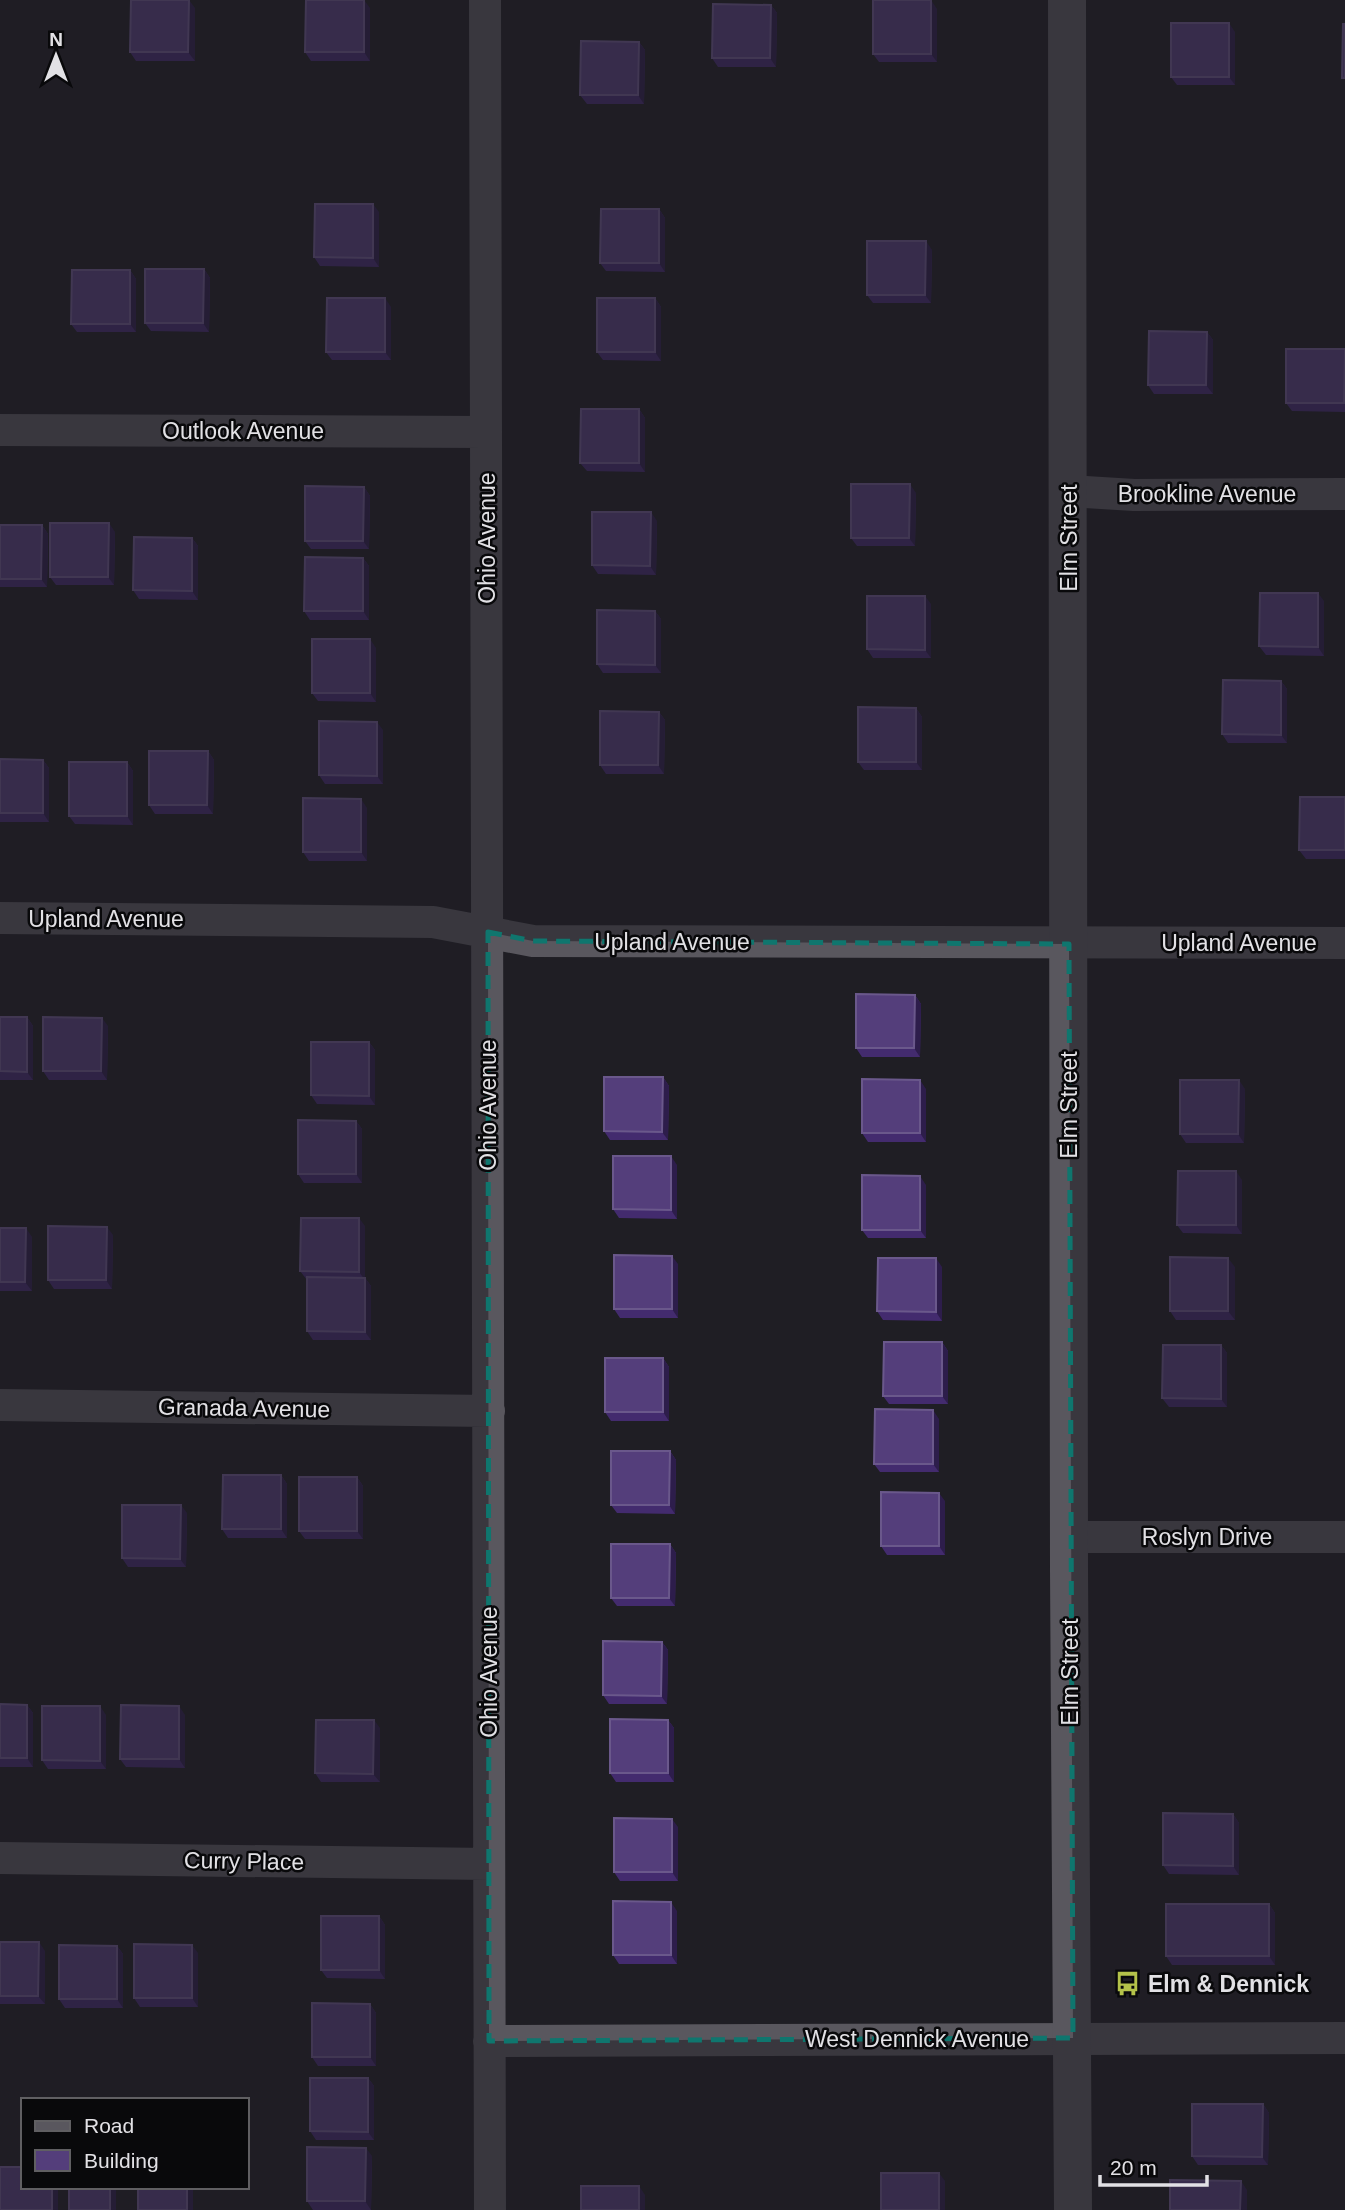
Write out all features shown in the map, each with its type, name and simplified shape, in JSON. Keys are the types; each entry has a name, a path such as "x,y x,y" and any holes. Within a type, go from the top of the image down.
{"street":[{"name":"Ohio Avenue","path":"485,0 490,2210"},
{"name":"Elm Street","path":"1067,0 1069,1537 1073,2210"},
{"name":"Outlook Avenue","path":"0,430 486,432"},
{"name":"Brookline Avenue","path":"1069,491 1134,495 1345,495"},
{"name":"Upland Avenue","path":"0,918 433,922 533,941 1345,943"},
{"name":"Granada Avenue","path":"0,1405 489,1411"},
{"name":"Roslyn Drive","path":"1069,1537 1345,1537"},
{"name":"Curry Place","path":"0,1858 489,1864"},
{"name":"West Dennick Avenue","path":"489,2040 1345,2038"}],"highlighted area":[{"path":"488,932 533,941 1069,944 1073,2038 489,2041"}],"building":[{"path":"131,0 189,0 188,52 130,52"},
{"path":"306,0 364,0 364,52 305,52"},
{"path":"873,0 931,0 931,54 873,54"},
{"path":"713,4 771,5 770,58 712,58"},
{"path":"1171,23 1229,23 1229,77 1171,77"},
{"path":"1345,24 1345,78 1342,78"},
{"path":"581,41 639,42 638,95 580,95"},
{"path":"315,204 373,204 373,258 314,257"},
{"path":"601,209 659,209 659,263 600,263"},
{"path":"867,241 926,241 925,295 867,295"},
{"path":"145,269 204,269 203,323 145,323"},
{"path":"72,270 130,270 130,324 71,324"},
{"path":"327,298 385,298 385,352 326,352"},
{"path":"597,298 655,298 655,352 597,352"},
{"path":"1149,331 1207,332 1206,385 1148,385"},
{"path":"1286,349 1345,349 1344,403 1286,403"},
{"path":"581,409 639,409 639,463 580,463"},
{"path":"851,484 910,484 909,538 851,538"},
{"path":"305,486 364,487 363,541 305,541"},
{"path":"592,512 651,512 650,566 592,565"},
{"path":"50,523 109,523 108,577 50,577"},
{"path":"0,525 42,525 41,579 0,579"},
{"path":"134,537 192,538 192,591 133,590"},
{"path":"305,557 363,558 363,611 304,611"},
{"path":"1260,593 1318,593 1318,647 1259,646"},
{"path":"867,596 925,596 925,650 867,649"},
{"path":"597,610 655,611 655,665 597,664"},
{"path":"312,639 370,639 370,693 312,693"},
{"path":"1223,680 1281,681 1281,735 1222,734"},
{"path":"858,707 916,708 916,762 858,762"},
{"path":"600,711 659,712 658,765 600,765"},
{"path":"319,721 377,722 377,776 319,775"},
{"path":"149,751 208,751 207,805 149,805"},
{"path":"0,759 43,760 43,813 0,813"},
{"path":"69,762 127,762 127,816 69,816"},
{"path":"1300,797 1345,797 1345,850 1299,850"},
{"path":"303,798 361,799 361,852 303,852"},
{"path":"856,994 915,995 914,1048 856,1048"},
{"path":"0,1017 27,1017 27,1072 0,1071"},
{"path":"43,1017 102,1018 101,1071 43,1071"},
{"path":"311,1042 369,1042 369,1096 311,1095"},
{"path":"604,1077 663,1077 662,1132 604,1131"},
{"path":"862,1079 920,1080 920,1133 862,1133"},
{"path":"1180,1080 1239,1080 1238,1134 1180,1134"},
{"path":"298,1120 356,1121 356,1174 298,1174"},
{"path":"613,1156 671,1156 671,1210 613,1209"},
{"path":"1178,1171 1236,1171 1236,1225 1177,1225"},
{"path":"862,1175 920,1176 920,1230 862,1230"},
{"path":"301,1218 359,1218 359,1272 300,1271"},
{"path":"48,1226 107,1227 106,1280 48,1280"},
{"path":"0,1228 26,1228 25,1282 0,1282"},
{"path":"614,1255 672,1256 672,1309 614,1309"},
{"path":"1170,1257 1228,1258 1228,1311 1170,1311"},
{"path":"878,1258 936,1258 936,1312 877,1311"},
{"path":"307,1277 365,1278 365,1332 307,1331"},
{"path":"884,1342 942,1342 942,1396 883,1396"},
{"path":"1163,1345 1221,1345 1221,1399 1162,1398"},
{"path":"605,1358 663,1358 663,1412 605,1412"},
{"path":"875,1409 933,1410 933,1464 874,1464"},
{"path":"611,1451 670,1451 669,1505 611,1505"},
{"path":"223,1475 281,1475 281,1529 222,1529"},
{"path":"299,1477 357,1477 357,1531 299,1531"},
{"path":"881,1492 939,1493 939,1546 881,1546"},
{"path":"122,1505 181,1505 180,1559 122,1558"},
{"path":"611,1544 670,1544 669,1598 611,1598"},
{"path":"603,1641 662,1642 661,1696 603,1695"},
{"path":"0,1704 27,1705 27,1758 0,1758"},
{"path":"121,1705 179,1706 179,1759 120,1759"},
{"path":"42,1706 100,1706 100,1761 42,1760"},
{"path":"610,1719 668,1720 668,1773 610,1773"},
{"path":"316,1720 374,1720 373,1774 315,1773"},
{"path":"1163,1813 1233,1814 1233,1866 1163,1865"},
{"path":"614,1818 672,1819 672,1872 614,1872"},
{"path":"613,1901 671,1902 671,1955 613,1955"},
{"path":"1166,1904 1269,1904 1269,1956 1166,1956"},
{"path":"321,1916 379,1916 379,1970 321,1970"},
{"path":"0,1942 39,1942 38,1996 0,1996"},
{"path":"134,1944 192,1945 192,1998 134,1998"},
{"path":"59,1945 117,1946 117,1999 59,1999"},
{"path":"312,2003 370,2004 370,2057 312,2057"},
{"path":"310,2078 368,2078 368,2132 310,2131"},
{"path":"1192,2104 1263,2104 1262,2157 1192,2156"},
{"path":"307,2147 366,2148 365,2201 307,2201"},
{"path":"0,2167 21,2167 21,2189 52,2189 52,2210 0,2210"},
{"path":"881,2173 939,2173 939,2210 881,2210"},
{"path":"1170,2180 1241,2181 1240,2210 1170,2210"},
{"path":"581,2186 639,2186 639,2210 581,2210"},
{"path":"69,2189 110,2189 110,2210 69,2210"},
{"path":"138,2189 187,2189 187,2210 138,2210"}],"place":[{"name":"Elm & Dennick","path":"1128,1984"}]}
